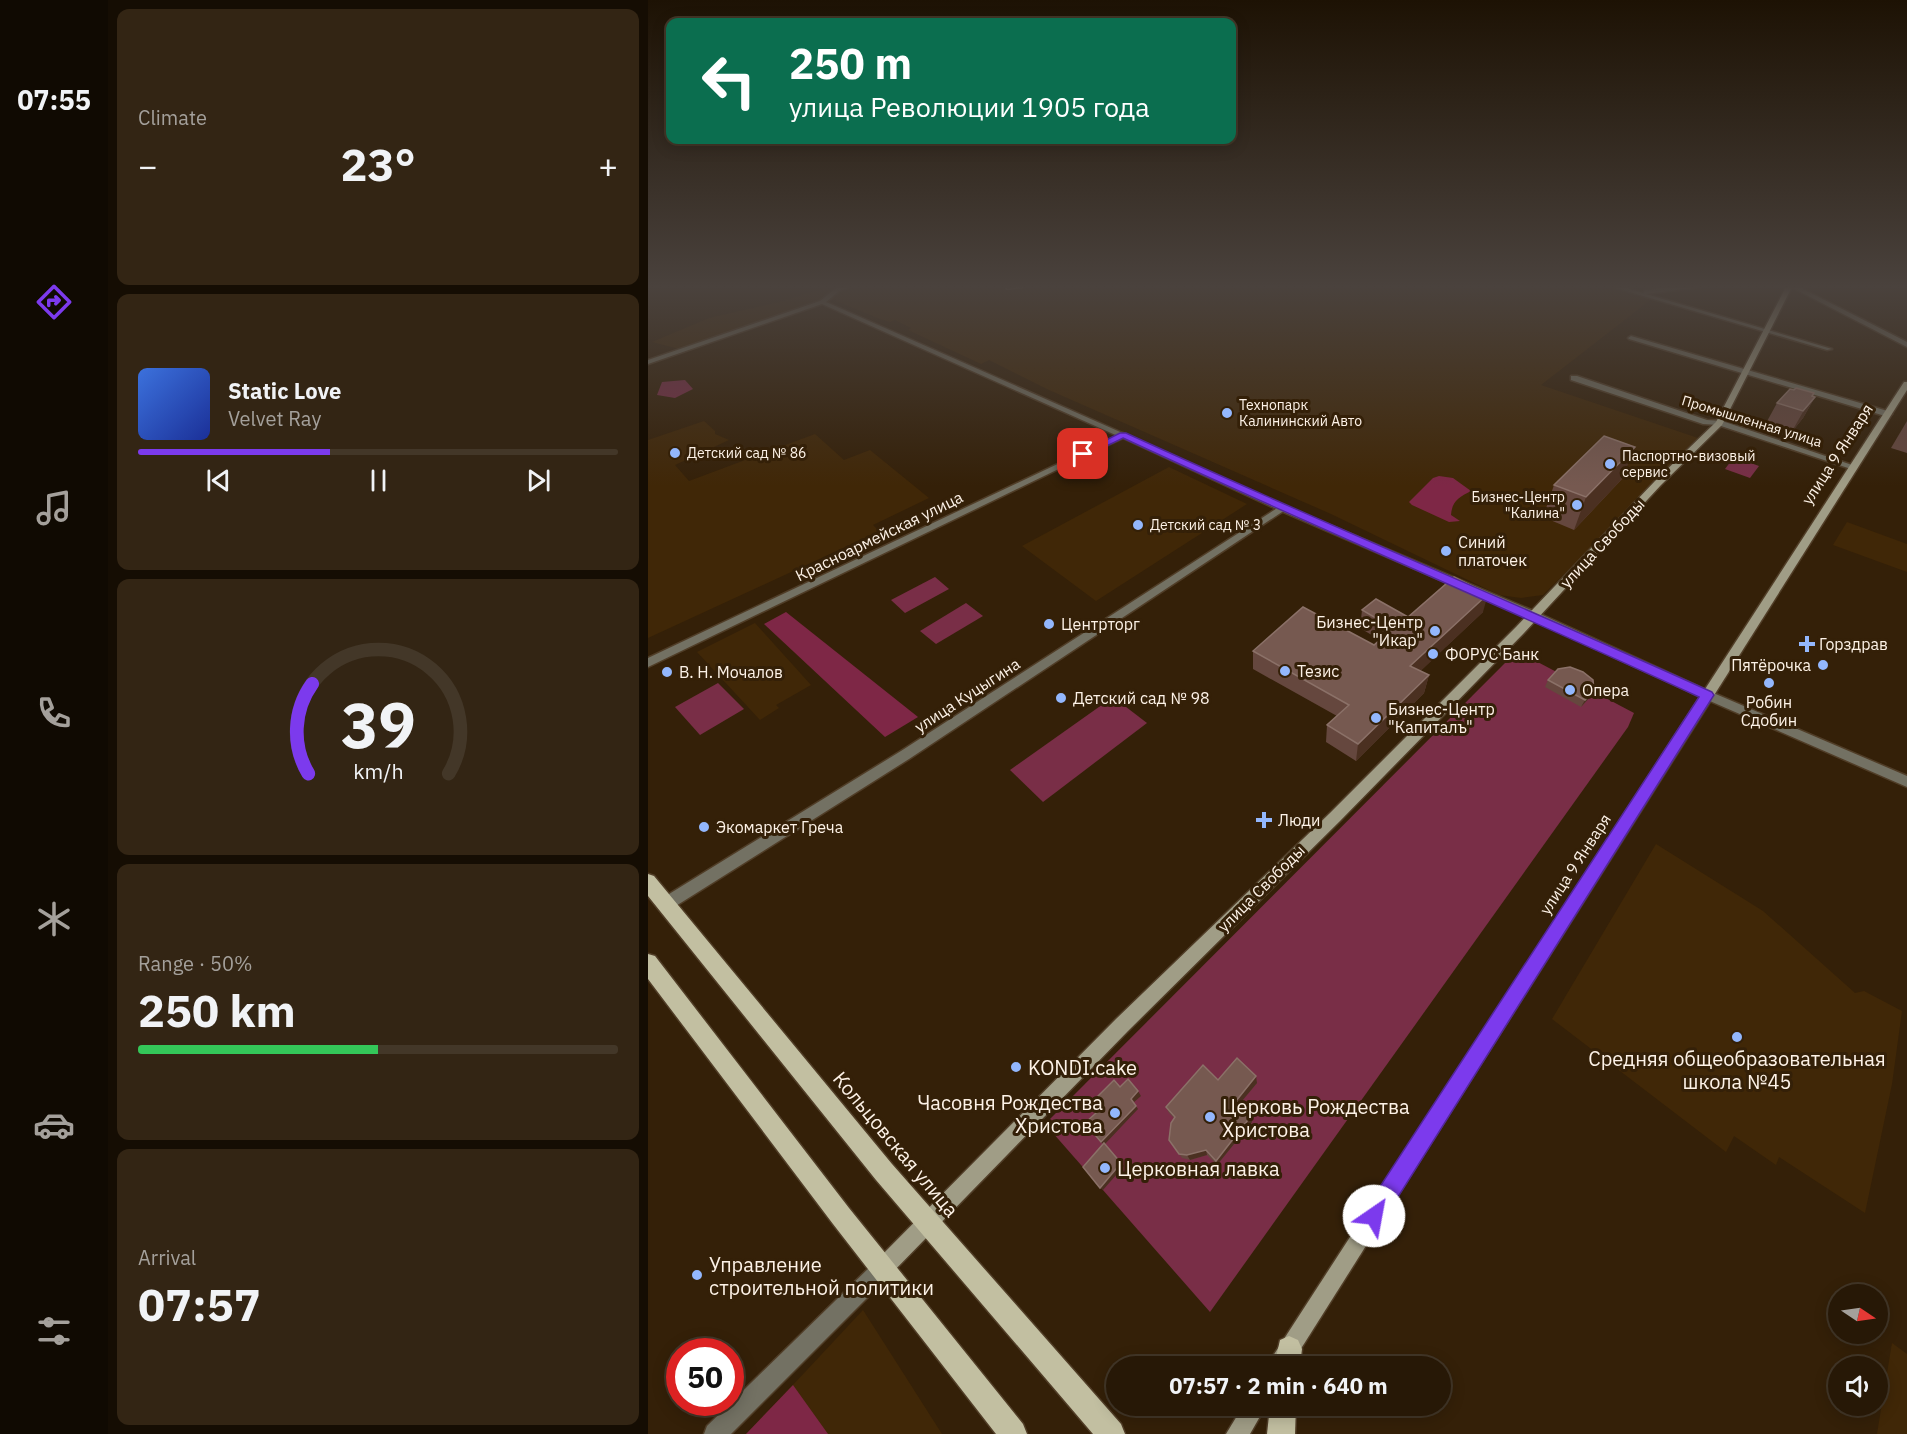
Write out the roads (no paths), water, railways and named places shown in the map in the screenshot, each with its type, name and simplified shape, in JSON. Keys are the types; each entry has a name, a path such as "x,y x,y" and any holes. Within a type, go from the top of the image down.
{"main road":[{"name":"улица Свободы","path":"882,1269 1130,1017 1335,817 1719,423 1756,352"},
{"name":"улица 9 Января","path":"1288,1356 1907,384"},
{"name":"Кольцовская улица","path":"648,882 928,1222 1111,1434"},
{"path":"648,963 882,1269 1013,1434"},
{"path":"1237,1434 1249,1416"},
{"path":"1281,1434 1282,1416"}],"street":[{"path":"648,362 677,352"},
{"path":"933,352 1282,508 1532,615 1707,695 1907,782"},
{"path":"1677,352 1887,414"},
{"name":"Промышленная улица","path":"1574,378 1706,422 1719,423 1854,467"},
{"name":"Красноармейская улица","path":"648,663 1123,435"},
{"name":"улица Куцыгина","path":"666,904 915,748 1282,508"},
{"name":"улица Свободы","path":"715,1434 882,1269"}],"place":[{"name":"Технопарк Калининский Авто","path":"1227,413"},
{"name":"Детский сад № 86","path":"675,453"},
{"name":"Паспортно-визовый сервис","path":"1610,464"},
{"name":"Бизнес-Центр \"Калина\"","path":"1577,505"},
{"name":"Детский сад № 3","path":"1138,525"},
{"name":"Синий платочек","path":"1446,551"},
{"name":"Центрторг","path":"1049,624"},
{"name":"Бизнес-Центр \"Икар\"","path":"1435,631"},
{"name":"Горздрав","path":"1807,644"},
{"name":"ФОРУС Банк","path":"1433,654"},
{"name":"Пятёрочка","path":"1823,665"},
{"name":"Тезис","path":"1285,671"},
{"name":"В. Н. Мочалов","path":"667,672"},
{"name":"Робин Сдобин","path":"1769,683"},
{"name":"Опера","path":"1570,690"},
{"name":"Детский сад № 98","path":"1061,698"},
{"name":"Бизнес-Центр \"Капиталъ\"","path":"1376,718"},
{"name":"Люди","path":"1264,820"},
{"name":"Экомаркет Греча","path":"704,827"},
{"name":"Средняя общеобразовательная школа №45","path":"1737,1037"},
{"name":"KONDI.cake","path":"1016,1067"},
{"name":"Часовня Рождества Христова","path":"1115,1113"},
{"name":"Церковь Рождества Христова","path":"1210,1117"},
{"name":"Церковная лавка","path":"1105,1168"},
{"name":"Управление строительной политики","path":"697,1275"}]}
